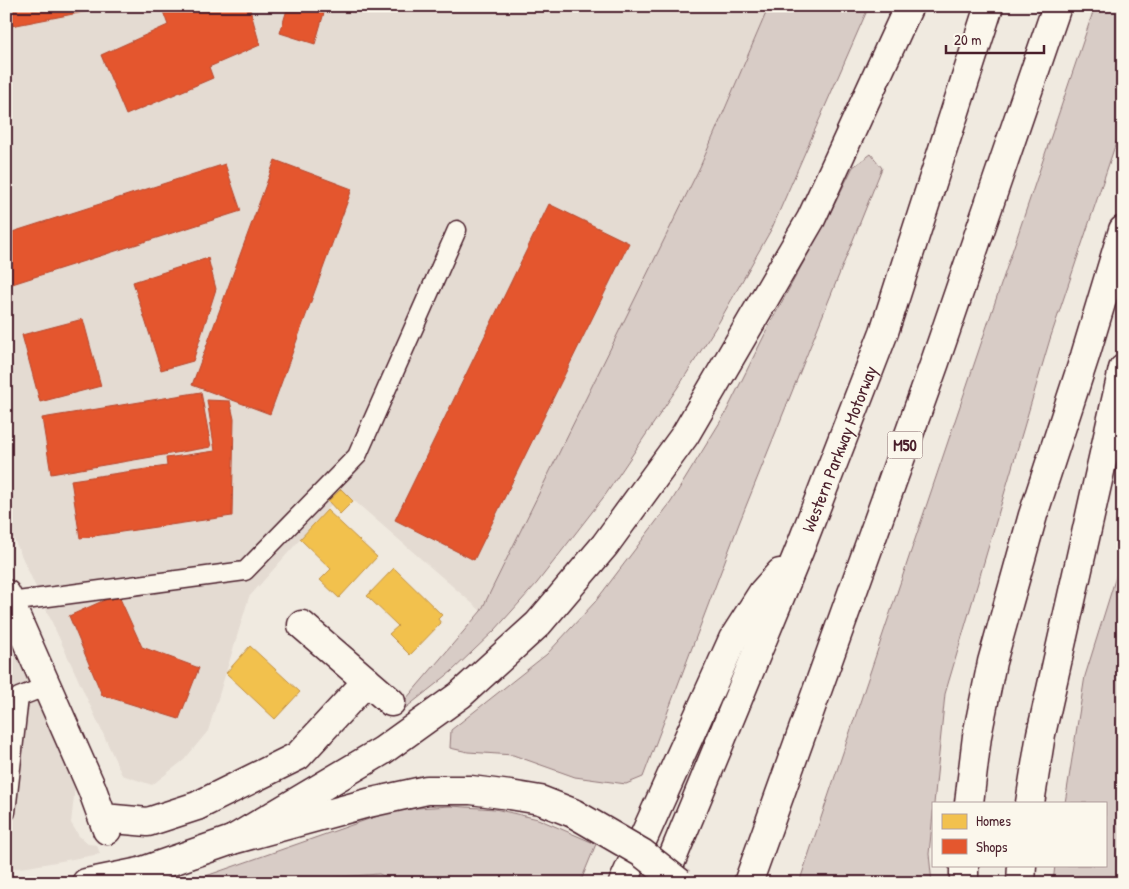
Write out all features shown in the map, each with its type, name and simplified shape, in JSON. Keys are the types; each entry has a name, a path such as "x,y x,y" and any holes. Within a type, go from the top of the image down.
{"main road":[{"path":"232,840 382,751 460,695 538,624 605,545 685,435 811,219 909,6"},
{"name":"Western Parkway Motorway","path":"662,883 799,551 884,332 989,6"},
{"name":"M50","path":"748,883 932,371 1057,6"},
{"path":"969,802 977,736 992,662 1033,515 1085,356 1123,230"},
{"path":"1030,802 1040,734 1123,369"},
{"path":"624,883 733,639 763,592 799,551"},
{"path":"8,598 92,789 105,824 148,822 197,806 298,756 367,681"},
{"path":"302,625 391,702"},
{"path":"86,883 140,872 232,840 368,803 427,790 471,790 540,800 573,813 642,854 680,883"},
{"path":"964,866 964,883"},
{"path":"1020,883 1022,866"}],"lane":[{"path":"8,598 245,571 357,456 457,230"},
{"path":"6,812 19,697 47,686"}],"shaded area":[{"path":"6,6 769,6 700,167 519,552 481,611 343,491 249,597 208,731 184,760 152,785 122,775 6,522"},
{"path":"769,6 869,6 772,228 719,322 606,494 537,583 495,630 451,672 403,710 400,706 481,611 700,167"},
{"path":"1095,6 1123,6 1123,122 1050,339 945,694 934,802 932,802 929,854 932,883 799,883"},
{"path":"871,154 882,168 740,521 643,777 626,784 575,777 513,755 468,752 450,748 451,730 547,654 595,602 671,502 725,414 772,320 853,167"},
{"path":"1123,554 1123,883 1053,883 1055,866 1106,866 1106,802 1065,802 1085,676"},
{"path":"6,637 75,775 71,823 79,836 88,844 97,845 100,854 6,869"},
{"path":"451,806 495,809 538,819 596,844 580,883 462,883 454,881 453,883 400,883 379,874 314,879 305,883 186,883 386,813 416,808"}],"building: Homes":[{"path":"341,489 353,501 340,514 328,501"},
{"path":"327,510 377,557 339,598 320,580 331,569 300,539"},
{"path":"394,568 442,615 438,619 441,623 410,655 389,634 398,626 367,596"},
{"path":"250,646 300,692 275,719 226,673"}],"building: Shops":[{"path":"6,6 93,6 94,10 6,27"},
{"path":"161,6 249,6 260,45 209,67 213,78 126,115 101,55 168,25"},
{"path":"288,6 326,6 315,44 280,33"},
{"path":"275,160 352,189 270,414 192,385"},
{"path":"225,164 241,211 6,286 6,234"},
{"path":"549,204 629,243 474,560 395,520"},
{"path":"208,258 216,289 193,361 161,370 133,282"},
{"path":"83,319 101,386 40,402 22,335"},
{"path":"201,392 211,447 51,474 42,418"},
{"path":"207,400 230,401 234,419 232,516 80,538 71,480 167,466 166,458 215,451"},
{"path":"118,594 142,647 199,668 179,719 102,695 69,616"}]}
